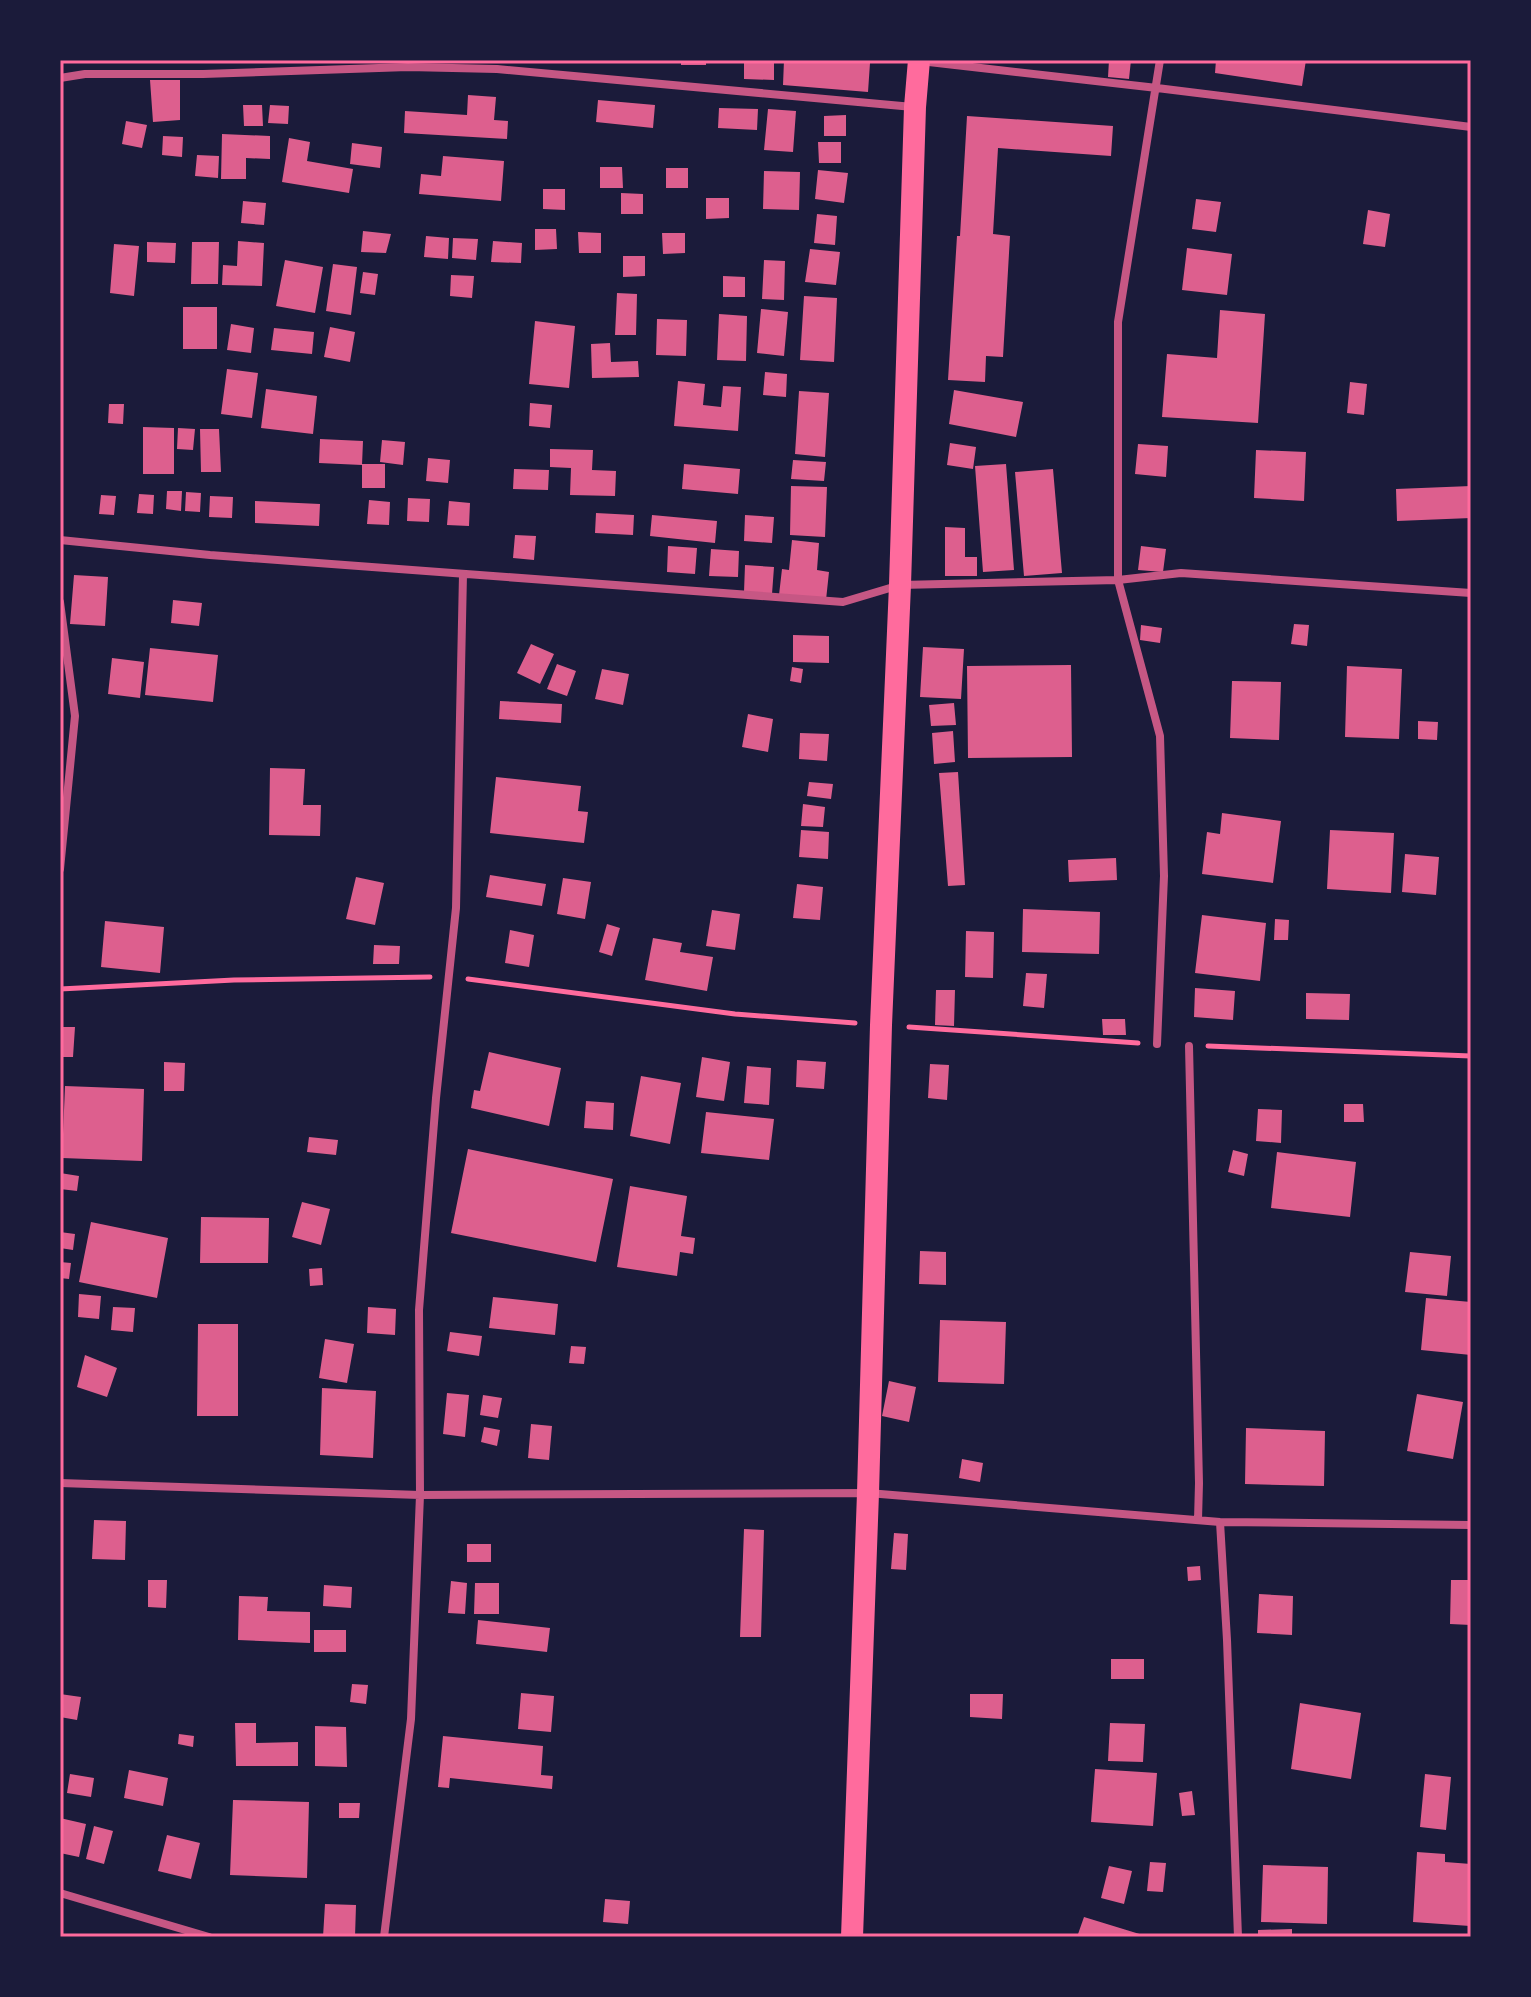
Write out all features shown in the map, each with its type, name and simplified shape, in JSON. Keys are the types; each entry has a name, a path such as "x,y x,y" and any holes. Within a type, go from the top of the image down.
{"highway":[{"path":"852,1937 881,1025 919,61"}],"street":[{"path":"1157,1044 1164,876 1160,736 1118,580 1118,322 1160,60"},
{"path":"919,61 1471,127"},
{"path":"60,78 85,74 203,74 408,64 497,69 915,107"},
{"path":"60,540 210,555 843,602 900,585 1118,580 1181,573 1471,593"},
{"path":"384,1937 411,1719 420,1495 419,1310 436,1098 456,908 463,574"},
{"path":"60,602 75,716 60,869"},
{"path":"1189,1046 1198,1520"},
{"path":"60,1483 420,1495 868,1493 1220,1522 1471,1525"},
{"path":"1220,1522 1238,1937"},
{"path":"60,1893 209,1937"}],"path":[{"path":"60,989 234,980 450,976 735,1014 1157,1044"},
{"path":"1189,1046 1471,1056"}],"building":[{"path":"681,60 706,60 706,65 681,65"},
{"path":"744,60 774,60 774,80 744,79"},
{"path":"784,60 870,63 868,92 783,85"},
{"path":"1109,60 1131,60 1129,79 1108,77"},
{"path":"1216,60 1306,60 1302,86 1215,73"},
{"path":"150,80 180,80 180,120 153,122"},
{"path":"468,95 496,97 494,120 508,121 507,139 404,133 405,111 467,115"},
{"path":"598,100 655,105 653,128 596,122"},
{"path":"243,105 262,105 263,126 244,126"},
{"path":"270,105 289,106 288,124 268,123"},
{"path":"719,108 758,109 757,130 718,128"},
{"path":"768,109 796,111 793,152 764,150"},
{"path":"846,115 846,136 824,136 824,116"},
{"path":"967,116 1113,126 1111,156 998,148 993,234 1010,236 1003,357 986,356 985,382 948,380"},
{"path":"126,121 147,125 142,148 122,144"},
{"path":"222,134 270,136 270,159 246,158 246,179 221,179"},
{"path":"163,136 183,137 182,157 162,155"},
{"path":"289,138 310,142 307,161 353,169 349,193 282,182"},
{"path":"818,142 841,142 841,163 819,163"},
{"path":"352,143 382,147 380,168 350,164"},
{"path":"197,155 219,156 218,178 195,176"},
{"path":"443,156 504,161 501,201 419,194 421,174 441,176"},
{"path":"600,167 622,167 623,188 600,188"},
{"path":"666,168 688,168 688,188 666,188"},
{"path":"818,170 848,173 844,203 815,199"},
{"path":"764,171 800,172 799,210 763,209"},
{"path":"543,189 565,189 565,210 543,209"},
{"path":"621,193 643,194 643,214 621,214"},
{"path":"706,198 729,198 729,218 706,219"},
{"path":"1196,199 1221,202 1216,232 1192,229"},
{"path":"243,201 266,203 264,225 241,223"},
{"path":"1368,210 1390,214 1385,247 1363,244"},
{"path":"817,214 837,216 835,245 814,243"},
{"path":"535,229 556,229 557,249 535,250"},
{"path":"363,231 391,234 386,253 361,252"},
{"path":"578,232 601,233 601,253 579,253"},
{"path":"662,233 685,233 685,253 663,254"},
{"path":"426,236 449,238 448,259 424,257"},
{"path":"453,238 478,239 476,260 452,258"},
{"path":"238,241 264,243 262,286 222,285 223,265 237,266"},
{"path":"493,241 522,243 521,263 491,262"},
{"path":"147,242 176,243 175,263 147,262"},
{"path":"192,242 219,242 218,284 191,284"},
{"path":"114,244 139,246 134,296 110,293"},
{"path":"1187,248 1232,254 1227,295 1182,290"},
{"path":"810,249 840,252 836,285 805,282"},
{"path":"623,256 645,256 645,276 623,277"},
{"path":"285,260 323,267 315,313 276,306"},
{"path":"764,260 785,261 784,300 762,299"},
{"path":"333,264 357,267 351,315 326,311"},
{"path":"363,272 378,274 375,295 360,293"},
{"path":"451,275 474,276 472,298 450,296"},
{"path":"723,276 745,277 745,297 723,297"},
{"path":"617,293 637,294 636,335 615,335"},
{"path":"804,296 837,298 834,362 800,360"},
{"path":"183,307 217,307 217,349 183,349"},
{"path":"761,309 788,312 784,356 757,353"},
{"path":"1220,310 1265,314 1258,423 1162,417 1167,354 1217,358"},
{"path":"719,314 747,316 746,361 717,360"},
{"path":"657,319 687,320 686,356 656,355"},
{"path":"535,321 575,326 569,388 529,384"},
{"path":"231,324 254,328 251,353 227,350"},
{"path":"330,327 355,332 350,362 324,357"},
{"path":"274,328 314,332 312,354 271,350"},
{"path":"610,343 611,362 638,361 639,377 592,378 591,344"},
{"path":"227,369 258,373 252,418 221,414"},
{"path":"765,372 787,374 786,397 763,395"},
{"path":"678,381 705,384 703,405 721,407 723,386 741,387 738,431 674,426"},
{"path":"1350,382 1367,384 1364,415 1347,413"},
{"path":"266,389 317,396 313,434 261,428"},
{"path":"954,390 1023,402 1016,437 949,424"},
{"path":"799,391 829,393 825,457 795,454"},
{"path":"530,403 552,405 550,428 529,426"},
{"path":"109,404 124,404 123,424 108,423"},
{"path":"143,427 174,428 174,474 143,474"},
{"path":"178,428 195,429 193,450 177,449"},
{"path":"200,429 219,429 221,472 201,472"},
{"path":"320,439 363,441 362,465 319,463"},
{"path":"382,440 405,442 403,465 380,462"},
{"path":"950,443 976,447 973,469 947,465"},
{"path":"1138,444 1168,446 1166,477 1135,474"},
{"path":"550,449 593,450 592,470 616,471 615,496 570,495 571,468 550,467"},
{"path":"1256,450 1306,452 1304,501 1254,498"},
{"path":"428,458 450,460 448,483 426,481"},
{"path":"793,460 826,462 824,481 791,479"},
{"path":"362,464 385,464 385,488 362,488"},
{"path":"684,464 740,469 738,494 682,489"},
{"path":"1006,464 1014,570 983,572 975,466"},
{"path":"514,469 549,470 548,490 513,489"},
{"path":"1053,469 1062,573 1024,576 1015,472"},
{"path":"791,486 827,487 825,537 790,535"},
{"path":"1471,486 1471,518 1397,521 1396,489"},
{"path":"167,491 182,491 181,511 166,509"},
{"path":"186,492 201,493 200,512 185,511"},
{"path":"139,494 154,495 153,514 137,513"},
{"path":"101,495 116,496 114,515 99,514"},
{"path":"210,496 233,497 232,518 209,517"},
{"path":"408,498 430,499 429,522 407,521"},
{"path":"369,500 390,502 389,525 367,524"},
{"path":"255,501 320,504 319,526 255,523"},
{"path":"449,501 470,503 469,526 447,525"},
{"path":"596,513 634,515 633,535 595,533"},
{"path":"652,515 717,521 715,543 650,536"},
{"path":"745,515 774,517 772,543 744,541"},
{"path":"945,527 965,528 965,557 977,557 977,576 945,576"},
{"path":"515,535 536,536 534,560 513,558"},
{"path":"792,540 819,543 817,570 829,572 826,600 779,595 782,569 789,570"},
{"path":"668,546 697,548 695,574 667,572"},
{"path":"1141,546 1166,549 1163,572 1138,570"},
{"path":"711,549 739,551 738,577 709,576"},
{"path":"745,565 774,567 772,594 744,592"},
{"path":"74,575 108,577 105,626 70,624"},
{"path":"173,600 202,603 199,626 171,623"},
{"path":"1294,624 1309,625 1307,646 1291,644"},
{"path":"1141,625 1162,628 1160,643 1140,640"},
{"path":"793,635 829,636 829,663 793,662"},
{"path":"531,644 554,654 540,684 517,673"},
{"path":"923,647 964,649 961,699 920,697"},
{"path":"150,648 218,655 213,702 145,695"},
{"path":"112,658 144,662 140,698 108,694"},
{"path":"557,664 576,671 567,696 547,689"},
{"path":"1071,665 1072,757 968,758 967,666"},
{"path":"1347,666 1402,669 1399,739 1345,737"},
{"path":"792,667 803,669 801,683 790,681"},
{"path":"602,669 629,674 623,705 595,699"},
{"path":"1232,681 1281,682 1279,740 1230,738"},
{"path":"500,701 562,704 561,723 499,719"},
{"path":"954,703 956,725 931,726 929,705"},
{"path":"748,714 773,719 768,752 742,747"},
{"path":"1418,721 1438,722 1437,740 1418,739"},
{"path":"953,731 955,762 934,764 932,733"},
{"path":"800,733 829,734 827,761 799,759"},
{"path":"270,768 305,769 303,805 321,805 320,836 269,835"},
{"path":"958,772 965,885 948,886 939,773"},
{"path":"496,777 581,786 578,811 588,812 584,843 490,833"},
{"path":"809,782 833,784 831,799 807,796"},
{"path":"803,804 825,807 823,827 801,826"},
{"path":"1222,813 1281,821 1273,883 1202,874 1207,832 1220,834"},
{"path":"801,830 829,832 828,859 799,857"},
{"path":"1330,830 1394,833 1391,893 1327,889"},
{"path":"1405,854 1439,857 1436,895 1402,892"},
{"path":"1116,858 1117,880 1069,882 1068,860"},
{"path":"490,875 546,884 542,906 486,897"},
{"path":"356,877 384,883 375,925 346,919"},
{"path":"563,878 591,882 585,919 557,914"},
{"path":"797,884 823,887 820,920 793,918"},
{"path":"1023,909 1100,912 1099,954 1022,952"},
{"path":"712,910 740,914 735,950 706,946"},
{"path":"1202,915 1266,923 1260,981 1195,973"},
{"path":"1275,919 1289,920 1288,940 1274,940"},
{"path":"105,921 164,927 160,973 101,967"},
{"path":"607,924 620,928 612,956 599,952"},
{"path":"510,930 534,935 529,967 505,963"},
{"path":"966,931 994,932 993,978 965,977"},
{"path":"653,938 682,943 680,952 713,957 707,991 645,980"},
{"path":"374,945 400,946 399,964 373,964"},
{"path":"1026,973 1047,974 1044,1008 1023,1006"},
{"path":"1195,988 1235,991 1233,1020 1194,1017"},
{"path":"936,990 955,990 954,1026 935,1025"},
{"path":"1306,993 1350,994 1349,1020 1306,1019"},
{"path":"1102,1019 1125,1019 1126,1035 1103,1035"},
{"path":"60,1027 75,1027 73,1057 60,1057"},
{"path":"489,1052 561,1068 549,1126 471,1108 474,1090 480,1091"},
{"path":"702,1057 730,1062 724,1101 696,1097"},
{"path":"797,1060 826,1062 824,1089 796,1087"},
{"path":"164,1062 185,1063 184,1091 164,1091"},
{"path":"930,1064 949,1065 947,1100 928,1098"},
{"path":"747,1066 771,1068 769,1105 744,1103"},
{"path":"641,1076 681,1083 670,1144 630,1136"},
{"path":"65,1086 144,1089 142,1161 62,1158"},
{"path":"586,1101 614,1103 613,1130 584,1128"},
{"path":"1344,1104 1363,1104 1364,1122 1344,1122"},
{"path":"1258,1109 1282,1110 1281,1143 1256,1141"},
{"path":"706,1112 774,1119 769,1160 701,1153"},
{"path":"309,1137 338,1140 336,1155 307,1152"},
{"path":"468,1149 613,1179 596,1262 451,1233"},
{"path":"1233,1150 1248,1154 1244,1176 1228,1172"},
{"path":"1277,1152 1356,1162 1350,1217 1271,1208"},
{"path":"60,1173 79,1176 77,1191 60,1189"},
{"path":"630,1186 687,1196 681,1236 695,1238 693,1254 680,1252 677,1276 617,1267"},
{"path":"302,1202 330,1209 321,1245 292,1237"},
{"path":"201,1217 269,1218 268,1263 200,1263"},
{"path":"91,1222 168,1238 157,1298 79,1282"},
{"path":"60,1232 75,1234 73,1250 60,1248"},
{"path":"920,1251 946,1252 946,1285 919,1284"},
{"path":"1410,1252 1451,1256 1447,1296 1405,1292"},
{"path":"60,1262 71,1263 69,1279 60,1278"},
{"path":"322,1268 323,1285 310,1286 309,1269"},
{"path":"79,1294 101,1296 99,1319 78,1317"},
{"path":"493,1297 558,1304 555,1335 489,1328"},
{"path":"1426,1298 1471,1302 1471,1355 1421,1350"},
{"path":"113,1307 135,1308 133,1332 111,1330"},
{"path":"368,1307 396,1309 395,1335 367,1333"},
{"path":"940,1320 1006,1322 1004,1384 938,1382"},
{"path":"198,1324 238,1324 238,1416 197,1416"},
{"path":"450,1332 482,1336 479,1356 447,1351"},
{"path":"325,1339 354,1344 347,1383 319,1378"},
{"path":"571,1346 586,1347 584,1364 569,1363"},
{"path":"85,1355 117,1368 107,1397 77,1387"},
{"path":"889,1381 916,1387 909,1422 882,1416"},
{"path":"322,1388 376,1391 373,1458 320,1455"},
{"path":"447,1393 469,1395 465,1437 443,1434"},
{"path":"1417,1394 1463,1402 1453,1459 1407,1451"},
{"path":"483,1395 502,1398 498,1418 480,1415"},
{"path":"531,1424 552,1426 549,1460 528,1458"},
{"path":"484,1427 500,1430 497,1446 481,1442"},
{"path":"1246,1428 1325,1431 1324,1486 1245,1484"},
{"path":"962,1459 983,1463 980,1482 959,1478"},
{"path":"94,1520 126,1521 125,1560 92,1559"},
{"path":"744,1529 764,1530 761,1637 740,1637"},
{"path":"894,1533 908,1534 906,1570 891,1569"},
{"path":"467,1544 491,1544 491,1562 467,1562"},
{"path":"1200,1566 1201,1580 1188,1581 1187,1567"},
{"path":"148,1580 167,1580 166,1608 148,1607"},
{"path":"1451,1580 1471,1580 1471,1625 1450,1624"},
{"path":"451,1581 467,1583 465,1614 448,1613"},
{"path":"475,1583 499,1583 499,1614 474,1614"},
{"path":"324,1585 352,1587 351,1608 323,1606"},
{"path":"1259,1594 1293,1596 1292,1635 1257,1633"},
{"path":"239,1596 268,1597 267,1611 310,1612 310,1643 238,1640"},
{"path":"478,1620 550,1628 547,1652 476,1644"},
{"path":"314,1630 346,1630 346,1652 314,1652"},
{"path":"1111,1659 1144,1659 1144,1679 1111,1679"},
{"path":"352,1684 368,1685 366,1704 350,1702"},
{"path":"521,1693 554,1696 551,1732 518,1729"},
{"path":"60,1694 81,1697 77,1720 60,1717"},
{"path":"970,1694 1003,1694 1002,1719 970,1717"},
{"path":"1300,1703 1361,1713 1351,1779 1291,1769"},
{"path":"235,1723 256,1723 256,1743 298,1742 298,1766 236,1766"},
{"path":"1110,1723 1145,1724 1143,1762 1108,1761"},
{"path":"315,1726 346,1727 347,1767 315,1766"},
{"path":"179,1734 194,1736 193,1747 178,1744"},
{"path":"443,1736 543,1746 541,1775 553,1776 552,1789 450,1778 449,1788 438,1787"},
{"path":"1095,1769 1157,1773 1153,1826 1091,1822"},
{"path":"129,1770 168,1778 163,1806 124,1798"},
{"path":"70,1774 94,1778 91,1797 67,1793"},
{"path":"1425,1774 1451,1777 1446,1830 1420,1827"},
{"path":"1192,1791 1195,1815 1182,1816 1179,1793"},
{"path":"233,1800 309,1802 307,1878 230,1875"},
{"path":"339,1803 360,1803 359,1818 339,1818"},
{"path":"60,1818 86,1824 79,1857 60,1853"},
{"path":"94,1826 113,1831 104,1864 86,1859"},
{"path":"167,1835 200,1843 191,1879 158,1871"},
{"path":"1417,1852 1445,1854 1445,1862 1471,1864 1470,1926 1413,1922"},
{"path":"1150,1862 1166,1863 1163,1892 1147,1891"},
{"path":"1263,1865 1328,1867 1327,1924 1261,1922"},
{"path":"1109,1866 1132,1871 1124,1904 1101,1898"},
{"path":"605,1899 630,1901 628,1924 603,1922"},
{"path":"325,1904 356,1905 355,1937 323,1937"},
{"path":"1084,1917 1146,1936 1146,1937 1077,1937"},
{"path":"1292,1929 1292,1937 1258,1937 1258,1930"}]}
